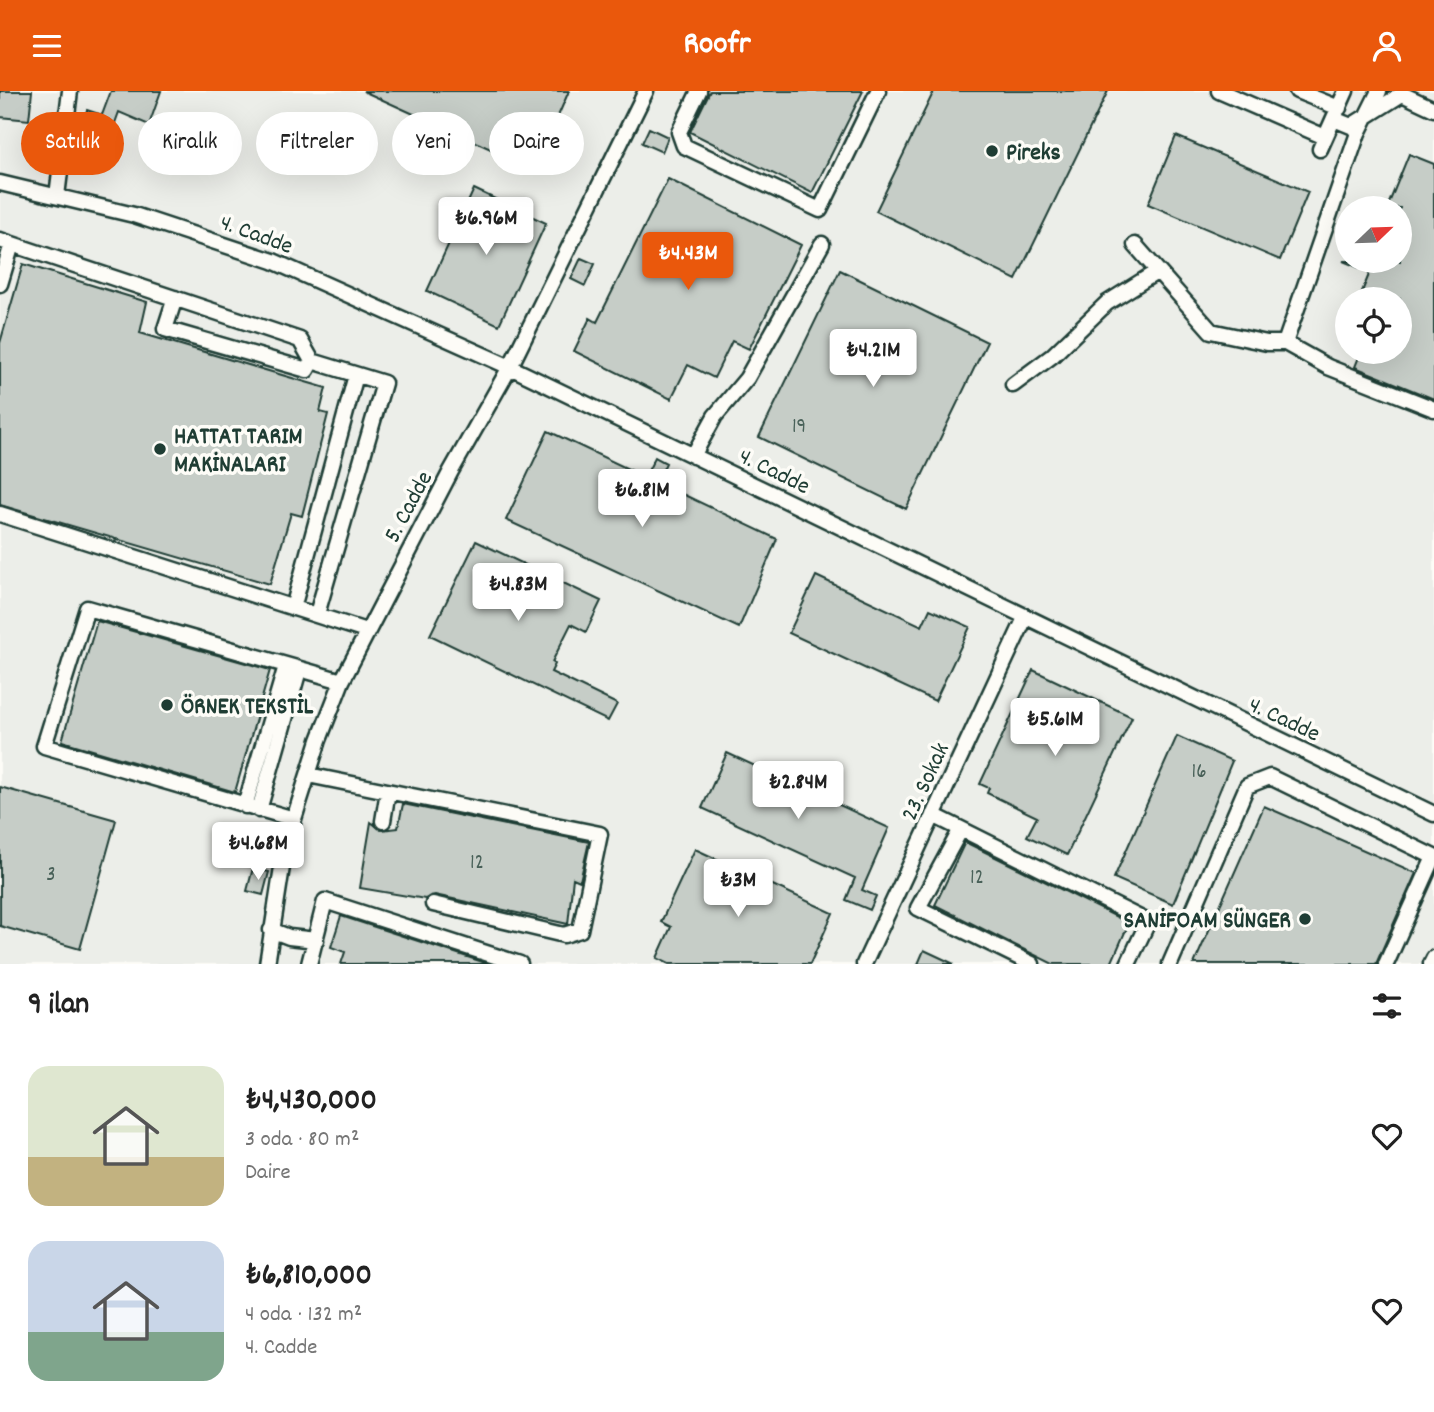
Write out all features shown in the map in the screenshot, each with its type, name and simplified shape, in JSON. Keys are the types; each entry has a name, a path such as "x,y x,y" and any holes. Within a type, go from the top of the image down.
{"street":[{"path":"57,196 70,91"},
{"name":"5. Cadde","path":"267,964 271,930 294,819 342,681 366,631 510,367 646,91"},
{"path":"699,91 679,132 684,146 820,210 878,91"},
{"path":"1219,91 1322,143 1346,91"},
{"path":"1297,91 1336,113 1350,126 1402,94 1434,109"},
{"path":"1286,343 1366,116 1379,91"},
{"name":"4. Cadde","path":"0,183 134,215 273,261 510,367 1434,814"},
{"path":"0,283 6,242 300,340 312,361 384,383 317,614"},
{"path":"693,456 715,416 747,378 822,244"},
{"path":"1135,245 1210,331 1267,344 1286,343 1328,367 1434,409"},
{"path":"1013,385 1052,356 1107,303 1158,271"},
{"path":"175,298 165,329 307,370 312,361"},
{"path":"293,608 356,375"},
{"path":"0,514 366,631"},
{"path":"294,819 44,746 87,608 342,681"},
{"name":"23. Sokak","path":"864,964 1025,618"},
{"path":"252,808 292,668"},
{"path":"308,775 600,834 580,930 564,935 433,904"},
{"path":"1170,964 1247,786 1270,777 1434,857 1386,964"},
{"path":"383,821 388,792"},
{"path":"933,815 1148,922 1128,964"},
{"path":"961,829 918,908 1032,964"},
{"path":"309,964 325,901 520,964"},
{"path":"271,930 289,937 316,940"},
{"path":"1432,964 1434,958"}],"shaded area":[{"path":"0,91 1434,91 1434,964 0,964"}],"building":[{"path":"0,91 32,91 30,112 21,112 21,119 0,117"},
{"path":"111,91 161,91 154,112 138,112 138,120 124,112 103,112"},
{"path":"363,91 569,91 560,112 489,112 489,148 475,142 475,112 409,112"},
{"path":"710,91 863,91 812,193 690,132"},
{"name":"Pireks","path":"934,91 1108,91 1016,280 876,211"},
{"path":"649,128 668,137 662,152 642,143"},
{"path":"1176,136 1308,192 1280,260 1148,204"},
{"path":"1409,154 1434,164 1434,399 1355,367 1356,364 1412,364 1412,287 1364,287 1370,273 1412,273 1412,196 1392,196"},
{"path":"668,179 801,245 749,349 732,341 714,378 688,365 671,399 574,351 590,318 597,322"},
{"path":"474,189 546,223 499,325 427,291"},
{"path":"581,258 595,264 585,286 571,279"},
{"name":"HATTAT TARIM MAKİNALARI","path":"23,264 147,302 140,333 326,388 320,412 328,414 302,516 291,513 270,584 0,505 0,343"},
{"path":"840,270 987,342 906,509 759,437"},
{"path":"548,431 645,477 655,457 666,463 657,482 777,539 739,628 506,520"},
{"path":"476,541 601,601 586,632 571,624 552,662 555,664 551,672 617,704 608,721 430,635"},
{"path":"816,576 922,626 930,609 970,627 935,701 789,633"},
{"name":"ÖRNEK TEKSTİL","path":"97,621 270,670 235,792 62,741"},
{"path":"1033,670 1132,717 1067,855 1027,836 1037,817 987,793 989,788 980,784"},
{"path":"1177,736 1232,761 1173,904 1114,878"},
{"path":"727,753 889,828 862,890 876,896 870,910 846,900 855,878 702,808"},
{"path":"0,787 116,820 80,949 0,926"},
{"path":"403,804 589,842 580,881 573,878 568,924 435,895 425,899 360,888 371,822 381,830 398,828"},
{"name":"SANİFOAM SÜNGER","path":"1264,806 1416,873 1376,964 1194,964"},
{"path":"965,842 1129,923 1111,964 1053,964 935,905"},
{"path":"695,849 833,913 810,964 669,964 657,958 671,927 661,922"},
{"path":"253,868 269,872 263,895 247,891"},
{"path":"341,916 489,964 341,964 345,952 331,947"},
{"path":"924,950 954,964 918,964"}],"place":[{"name":"Pireks","path":"992,151"},
{"name":"HATTAT TARIM MAKİNALARI","path":"160,449"},
{"name":"ÖRNEK TEKSTİL","path":"167,705"},
{"name":"SANİFOAM SÜNGER","path":"1305,919"}]}
